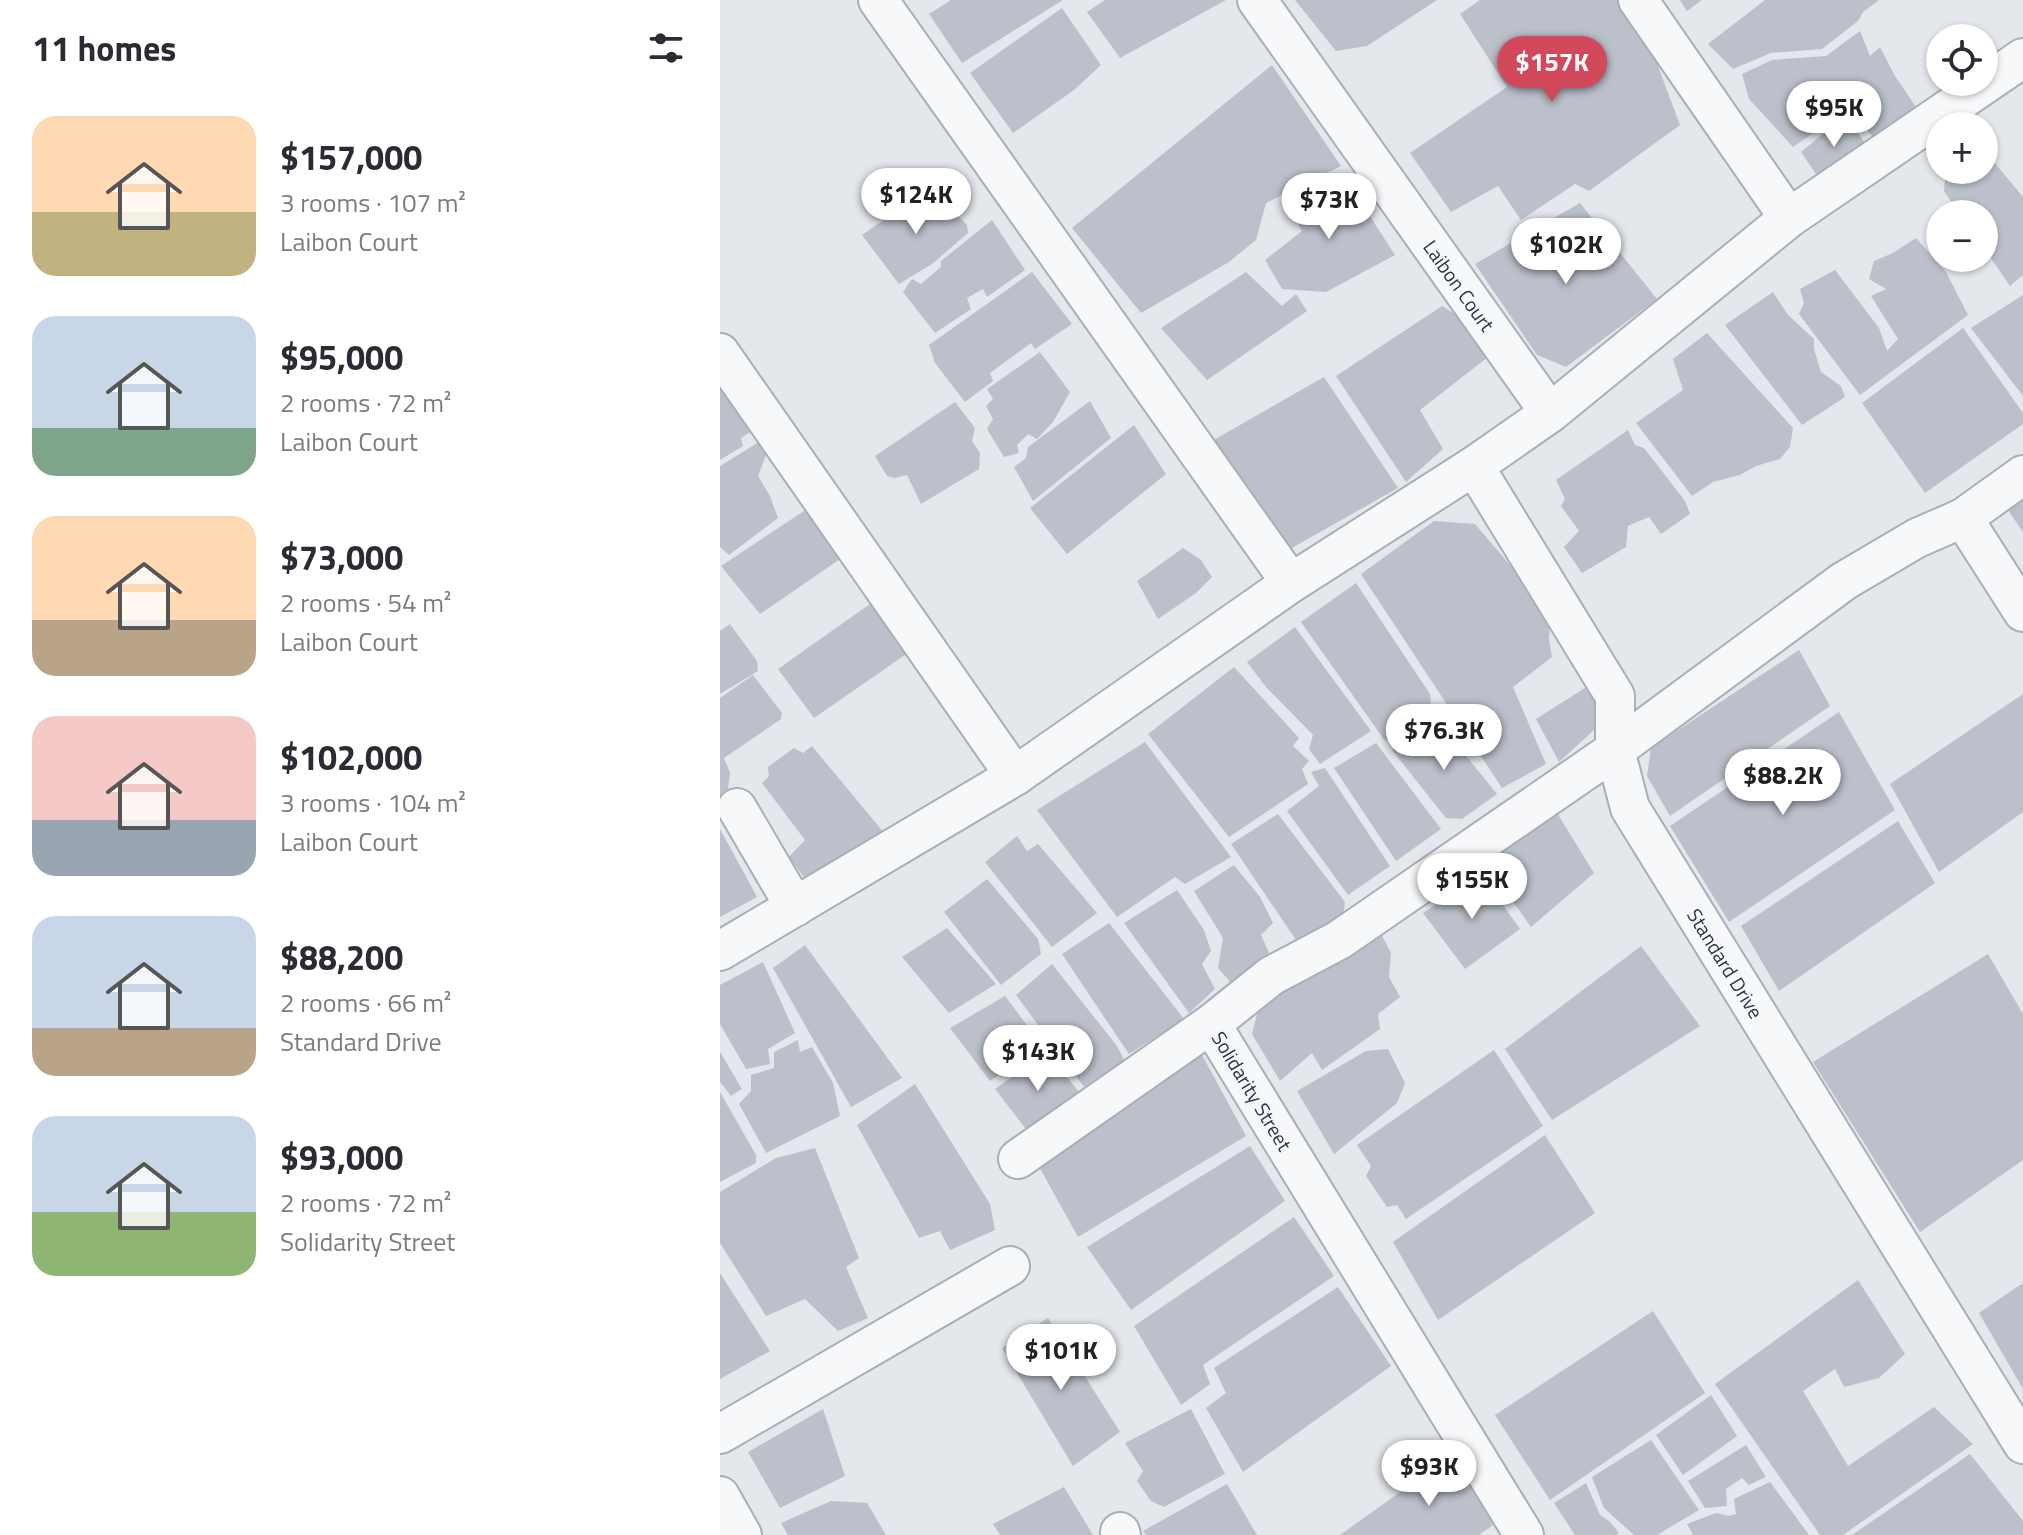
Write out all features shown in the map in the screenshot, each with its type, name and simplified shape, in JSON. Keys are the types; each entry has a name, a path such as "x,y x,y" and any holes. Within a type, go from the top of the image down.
{"street":[{"path":"878,0 1291,583"},
{"name":"Laibon Court","path":"1257,0 1550,413"},
{"path":"1638,0 1789,218"},
{"path":"720,951 1015,776 1291,583 1474,466 1550,413 1789,218 2023,58"},
{"path":"720,353 1015,776"},
{"name":"Standard Drive","path":"1474,466 1615,696 1615,750 1630,808 2023,1444"},
{"name":"Solidarity Street","path":"1524,1535 1211,1024 1271,976 1339,940 1615,750 1844,581 1917,538 1963,518 2023,475"},
{"path":"1963,518 2023,612"},
{"path":"737,808 795,907"},
{"path":"1018,1159 1211,1024"},
{"path":"720,1434 1010,1266"},
{"path":"720,1496 742,1535"}],"building":[{"path":"951,0 1063,0 962,63 929,14"},
{"path":"1105,0 1226,0 1120,58 1087,12"},
{"path":"1295,0 1437,0 1367,46 1336,51"},
{"path":"1480,0 1617,0 1647,37 1680,125 1589,191 1575,184 1521,220 1498,186 1451,212 1410,153 1507,87 1460,14"},
{"path":"1680,0 1702,0 1687,11"},
{"path":"1765,0 1879,0 1822,49 1771,53 1733,69 1708,44"},
{"path":"1062,8 1101,65 1074,90 1013,133 970,73"},
{"path":"1860,31 1870,56 1880,47 1920,113 1878,143 1842,101 1828,101 1813,115 1822,127 1793,147 1749,99 1742,74 1772,60 1826,56"},
{"path":"1272,65 1341,166 1266,203 1256,240 1229,262 1141,313 1072,228"},
{"path":"1846,115 1867,146 1822,183 1801,152"},
{"path":"1998,167 2023,197 2023,275 2010,286 1998,268 1998,200 1950,200 1944,191 1945,184 1998,184"},
{"path":"1344,176 1395,255 1326,292 1282,289 1265,260 1302,231 1286,202"},
{"path":"930,188 967,225 968,233 932,264 899,284 862,235"},
{"path":"1580,203 1657,299 1566,367 1537,355 1475,264"},
{"path":"992,220 1025,270 987,297 983,289 967,298 971,309 935,333 903,292 912,279 921,284 941,267 941,261"},
{"path":"1916,238 1926,249 1926,272 1946,272 1968,315 1860,395 1799,314 1804,303 1800,289 1835,270 1879,328 1887,351 1898,339 1871,296 1886,289 1869,279 1874,261"},
{"path":"1032,272 1072,324 1035,349 1031,343 990,373 993,381 965,402 935,363 929,345"},
{"path":"1246,272 1282,306 1296,294 1307,311 1207,380 1161,328"},
{"path":"1773,292 1788,315 1814,339 1821,372 1841,386 1845,397 1802,425 1725,325"},
{"path":"2023,295 2023,396 1971,328"},
{"path":"1442,306 1468,322 1488,357 1420,410 1443,449 1406,482 1336,376"},
{"path":"1963,328 2023,413 2023,424 1925,493 1862,403"},
{"path":"1707,333 1793,428 1790,447 1780,459 1713,482 1692,496 1636,423 1683,390 1673,359"},
{"path":"1040,352 1070,392 1053,422 1037,439 1028,434 1017,445 1019,453 1004,457 987,429 993,419 986,406 993,399 987,389"},
{"path":"1324,377 1398,488 1290,549 1212,441"},
{"path":"720,384 752,431 741,438 743,446 720,460"},
{"path":"1090,401 1111,438 1033,501 1014,467 1026,458 1028,447"},
{"path":"955,402 975,428 972,441 980,453 979,469 921,504 907,475 887,476 875,456"},
{"path":"1134,425 1166,474 1067,554 1030,508"},
{"path":"1628,430 1635,445 1644,448 1685,501 1690,514 1661,534 1649,517 1628,526 1626,547 1582,573 1564,547 1579,531 1561,506 1565,499 1556,480"},
{"path":"759,442 766,455 758,476 778,518 729,555 720,547 720,466"},
{"path":"2023,487 2023,532 2001,500"},
{"path":"807,509 846,555 760,614 721,566"},
{"path":"1434,521 1475,524 1544,605 1550,622 1552,657 1513,687 1546,764 1502,788 1361,574"},
{"path":"1183,548 1201,560 1212,577 1196,593 1158,619 1137,581"},
{"path":"1356,583 1430,694 1431,711 1385,741 1301,622"},
{"path":"877,599 915,648 814,718 778,669"},
{"path":"730,624 757,661 758,671 720,694 720,631"},
{"path":"1295,627 1371,731 1320,764 1309,749 1313,735 1266,687 1247,662"},
{"path":"1799,650 1830,706 1670,816 1647,776 1651,748"},
{"path":"1234,667 1299,738 1293,746 1309,761 1302,769 1308,784 1229,837 1148,734"},
{"path":"753,675 782,713 781,719 724,758 730,773 727,796 720,805 720,698"},
{"path":"1588,686 1601,698 1604,721 1559,762 1536,719"},
{"path":"2023,694 2023,812 1939,872 1890,784"},
{"path":"1839,712 1895,810 1729,922 1670,826"},
{"path":"1437,720 1497,794 1462,819 1446,818 1392,750"},
{"path":"1145,742 1231,857 1185,884 1175,877 1117,917 1037,810"},
{"path":"1376,743 1441,829 1396,861 1334,768"},
{"path":"812,746 885,834 809,884 789,857 805,840 762,783 769,776 768,767 794,748 803,753"},
{"path":"1325,768 1390,866 1348,895 1287,811 1319,786 1311,772"},
{"path":"1557,813 1594,873 1531,927 1484,861"},
{"path":"1278,814 1345,902 1343,919 1320,933 1296,940 1231,844"},
{"path":"1898,821 1935,883 1779,991 1741,926"},
{"path":"720,829 757,897 720,917"},
{"path":"1017,836 1027,851 1038,844 1097,913 1052,947 985,862"},
{"path":"1234,865 1260,897 1273,923 1261,935 1271,957 1232,984 1218,968 1223,938 1194,891"},
{"path":"1481,874 1520,929 1465,969 1423,913"},
{"path":"987,879 1038,939 1041,954 1001,985 944,912"},
{"path":"1177,890 1204,930 1211,951 1202,964 1215,989 1189,1013 1124,923"},
{"path":"1109,923 1184,1019 1129,1054 1062,954"},
{"path":"947,928 996,984 949,1013 902,957"},
{"path":"1378,928 1391,953 1389,977 1400,997 1378,1014 1380,1029 1322,1070 1312,1053 1280,1081 1252,1034 1259,1007"},
{"path":"805,945 902,1078 851,1107 773,968"},
{"path":"1641,946 1700,1026 1552,1120 1505,1049"},
{"path":"1988,954 2023,1014 2023,1160 1920,1232 1813,1062"},
{"path":"763,962 795,1033 768,1049 770,1064 746,1069 720,1024 720,985"},
{"path":"1052,964 1117,1046 1124,1060 1084,1087 1016,995"},
{"path":"1005,996 1035,1036 1039,1049 990,1081 950,1028"},
{"path":"798,1040 800,1052 812,1047 833,1083 840,1116 766,1153 739,1104 751,1091 751,1075 774,1068 774,1052"},
{"path":"1388,1049 1405,1083 1397,1103 1334,1154 1297,1091 1366,1051"},
{"path":"1494,1050 1543,1126 1406,1219 1397,1205 1387,1207 1366,1176 1371,1166 1357,1145"},
{"path":"720,1052 742,1089 731,1096 720,1082"},
{"path":"1047,1052 1082,1096 1029,1133 995,1089"},
{"path":"1201,1053 1246,1136 1078,1237 1037,1163"},
{"path":"915,1084 990,1204 995,1230 950,1250 940,1231 919,1238 857,1125"},
{"path":"720,1092 756,1155 756,1163 720,1182"},
{"path":"1545,1135 1595,1213 1438,1320 1393,1242"},
{"path":"1250,1146 1285,1201 1131,1310 1087,1247"},
{"path":"815,1148 859,1258 846,1267 868,1318 838,1331 805,1299 766,1316 720,1243 720,1192 776,1158"},
{"path":"1294,1217 1334,1276 1203,1365 1210,1384 1181,1405 1134,1326"},
{"path":"720,1273 770,1351 720,1379"},
{"path":"1858,1280 1905,1354 1879,1378 1844,1387 1835,1369 1803,1391 1848,1466 1934,1407 1973,1444 1843,1535 1820,1535 1715,1384"},
{"path":"2023,1283 2023,1389 1979,1313"},
{"path":"1338,1287 1391,1366 1243,1472 1206,1408 1226,1393 1214,1368"},
{"path":"1653,1311 1705,1393 1550,1500 1495,1415"},
{"path":"1048,1318 1120,1432 1073,1466 1002,1348"},
{"path":"1711,1395 1737,1436 1683,1475 1656,1435"},
{"path":"823,1409 845,1476 780,1508 748,1452"},
{"path":"1191,1409 1225,1474 1164,1507 1151,1501 1137,1481 1143,1471 1125,1443"},
{"path":"1651,1440 1699,1510 1657,1535 1634,1535 1604,1508 1592,1477"},
{"path":"1746,1445 1766,1477 1749,1485 1742,1478 1726,1489 1727,1506 1705,1508 1688,1481"},
{"path":"1970,1454 2023,1521 2023,1535 1852,1535"},
{"path":"1452,1455 1493,1525 1479,1535 1340,1535"},
{"path":"1770,1482 1809,1535 1693,1535 1687,1524 1716,1513 1736,1514 1734,1499"},
{"path":"1586,1483 1600,1515 1619,1533 1616,1535 1575,1535 1554,1503"},
{"path":"1227,1484 1257,1535 1146,1535 1143,1531"},
{"path":"1064,1487 1093,1535 1000,1535 993,1524"},
{"path":"831,1501 867,1503 886,1535 788,1535 781,1523"}]}
